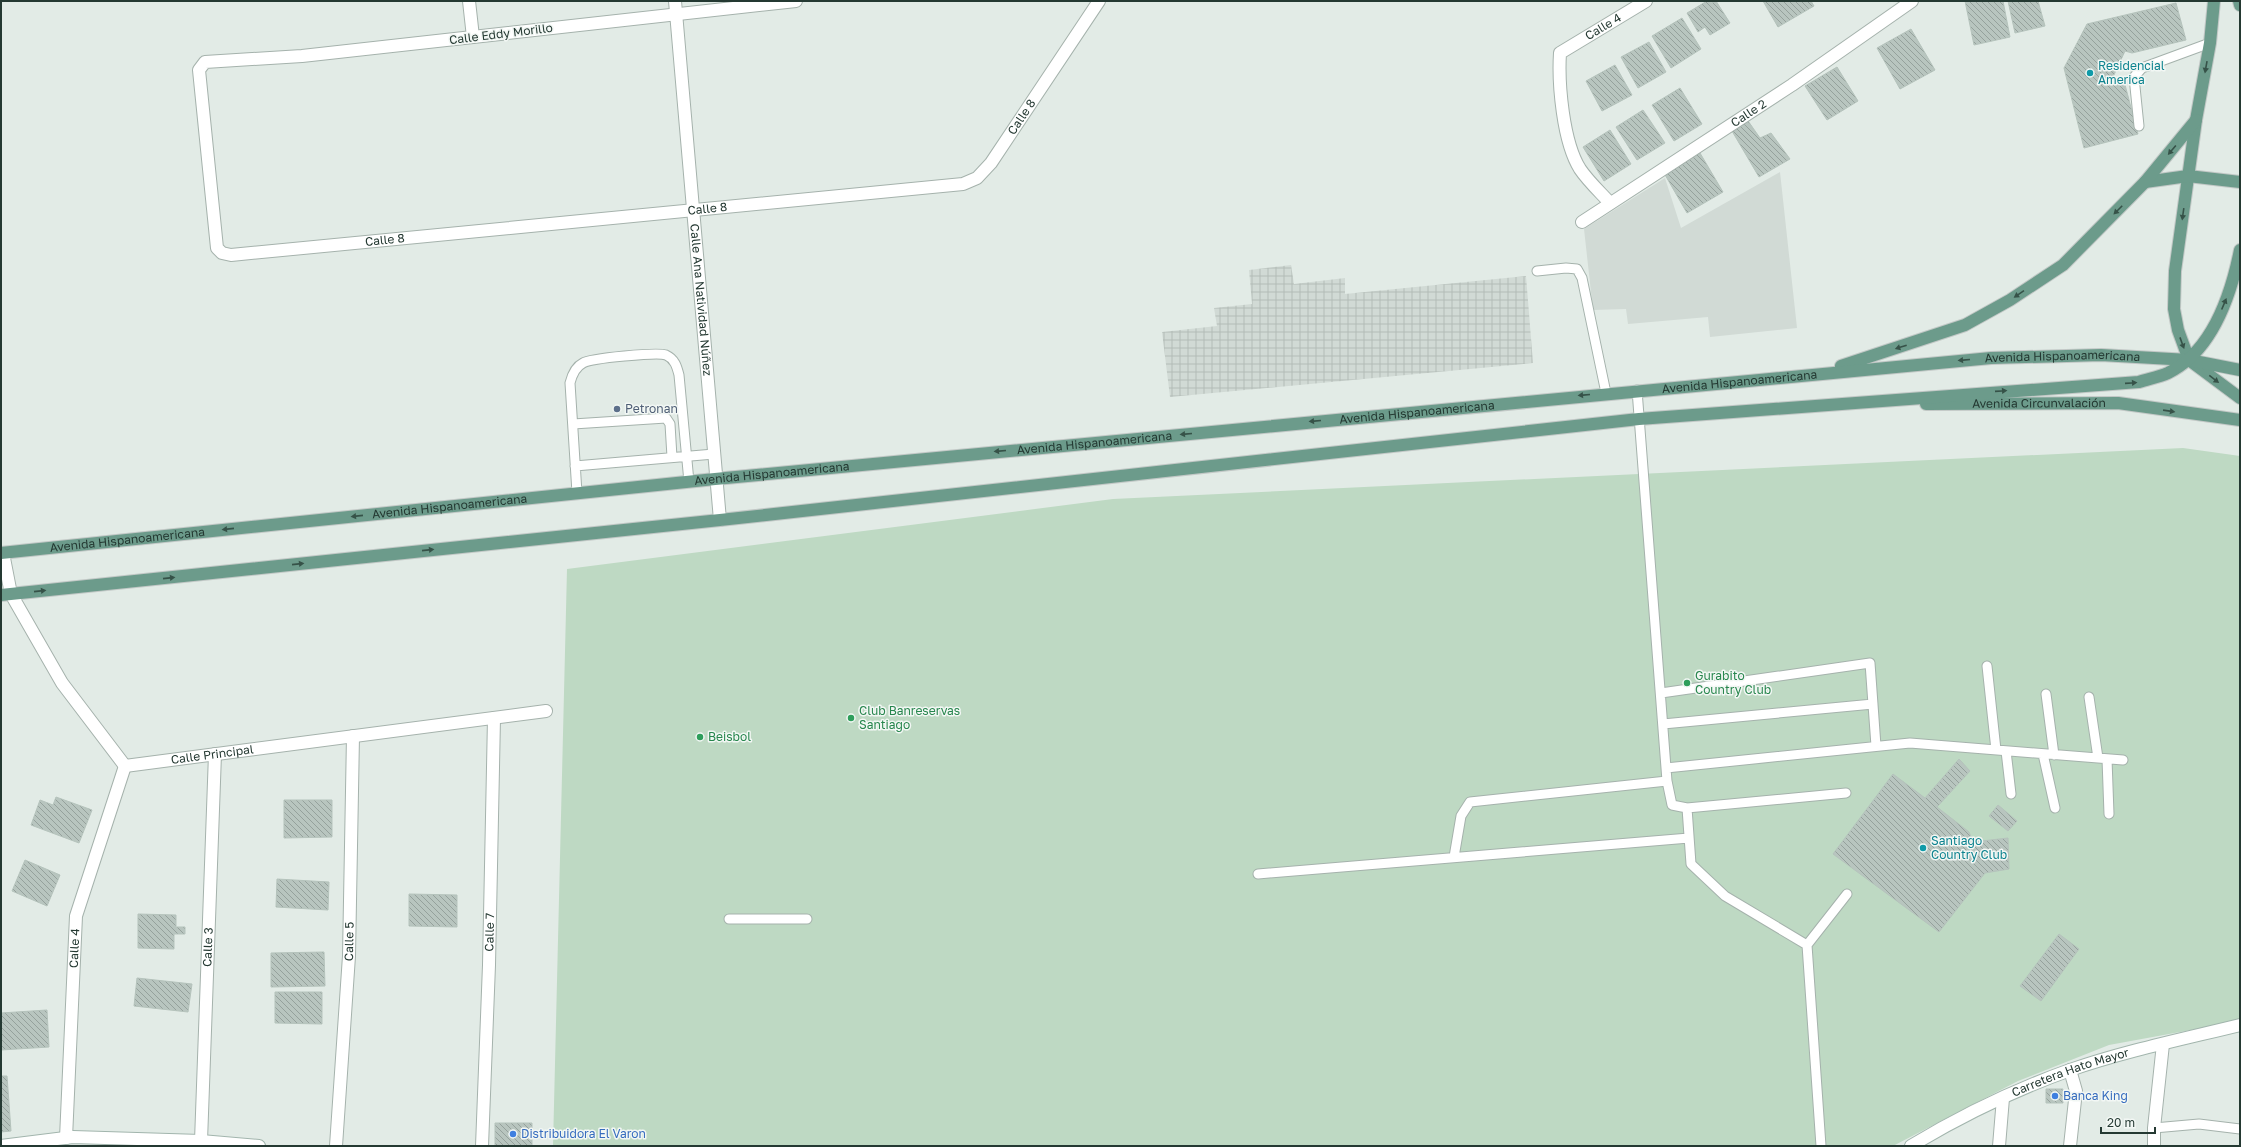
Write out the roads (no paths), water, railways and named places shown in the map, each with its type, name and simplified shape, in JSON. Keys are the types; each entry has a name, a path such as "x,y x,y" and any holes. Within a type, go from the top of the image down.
{"main road":[{"path":"2214,1 2210,43 2196,120 2175,271 2174,309 2178,330 2189,360 2240,398"},
{"path":"2239,1 2240,5"},
{"path":"1821,373 1965,325 2010,300 2063,265 2145,182 2196,120"},
{"path":"2145,182 2188,176 2240,182"},
{"path":"6,595 720,520 1639,419 2139,382 2168,373 2189,360 2202,347 2224,304 2240,250"},
{"name":"Avenida Hispanoamericana","path":"2,553 715,479 1636,390 1998,358 2101,354 2189,360 2240,370"},
{"name":"Avenida Circunvalación","path":"1837,404 2118,403 2240,420"}],"street":[{"path":"469,1 473,37"},
{"name":"Calle Eddy Morillo","path":"222,253 217,248 203,116 199,70 205,62 302,56 473,37 675,7 796,1"},
{"name":"Calle 8","path":"222,253 231,255 963,184 977,178 991,163 1099,1"},
{"name":"Calle 4","path":"1610,203 1580,169 1568,143 1558,78 1560,53 1646,1"},
{"name":"Calle 2","path":"1582,222 1792,85 1912,1"},
{"name":"Calle Ana Natividad Núñez","path":"675,7 694,210 715,479 720,520"},
{"path":"2,553 6,595 62,683 125,766"},
{"name":"Calle Principal","path":"125,766 546,711"},
{"name":"Calle 7","path":"482,1146 489,965 494,718"},
{"name":"Calle 5","path":"336,1146 349,956 353,736"},
{"name":"Calle 3","path":"200,1141 215,754"},
{"name":"Calle 4","path":"66,1138 76,916 125,766"},
{"name":"Carretera Hato Mayor","path":"1917,1144 2003,1098 2070,1070 2162,1044 2240,1026"},
{"path":"2154,1146 2154,1128 2162,1044"},
{"path":"2070,1070 2076,1091 2070,1146"},
{"path":"1999,1146 2003,1098"},
{"path":"1,1146 66,1138 200,1141 259,1146"}],"lane":[{"path":"2139,126 2134,77 2142,68 2210,43"},
{"path":"1537,271 1566,268 1577,269 1582,278 1606,393"},
{"path":"577,493 570,383 573,373 578,366 592,360 665,355 673,359 677,365 679,375 686,456 690,482"},
{"path":"1636,390 1667,781 1672,805 1687,808 1846,793"},
{"path":"573,424 666,418 670,424 672,457"},
{"path":"575,466 714,454"},
{"path":"1661,693 1870,663 1876,746"},
{"path":"1987,666 1996,750"},
{"path":"2046,694 2054,755"},
{"path":"2089,697 2102,759 2109,814"},
{"path":"1663,724 1873,704"},
{"path":"1666,768 1910,743 2123,760"},
{"path":"2006,751 2011,794"},
{"path":"2043,754 2055,808"},
{"path":"1454,857 1462,816 1470,802 1667,781"},
{"path":"1687,808 1691,864 1725,896 1807,945"},
{"path":"1258,874 1689,838"},
{"path":"1821,1146 1807,945 1847,894"},
{"path":"729,919 807,919"},
{"path":"2154,1128 2199,1124 2240,1129"}],"place":[{"name":"Residencial America","path":"2090,73"},
{"name":"Petronan","path":"617,409"},
{"name":"Gurabito Country Club","path":"1687,683"},
{"name":"Club Banreservas Santiago","path":"851,718"},
{"name":"Beisbol","path":"700,737"},
{"name":"Santiago Country Club","path":"1923,848"},
{"name":"Banca King","path":"2055,1096"},
{"name":"Distribuidora El Varon","path":"513,1134"}]}
